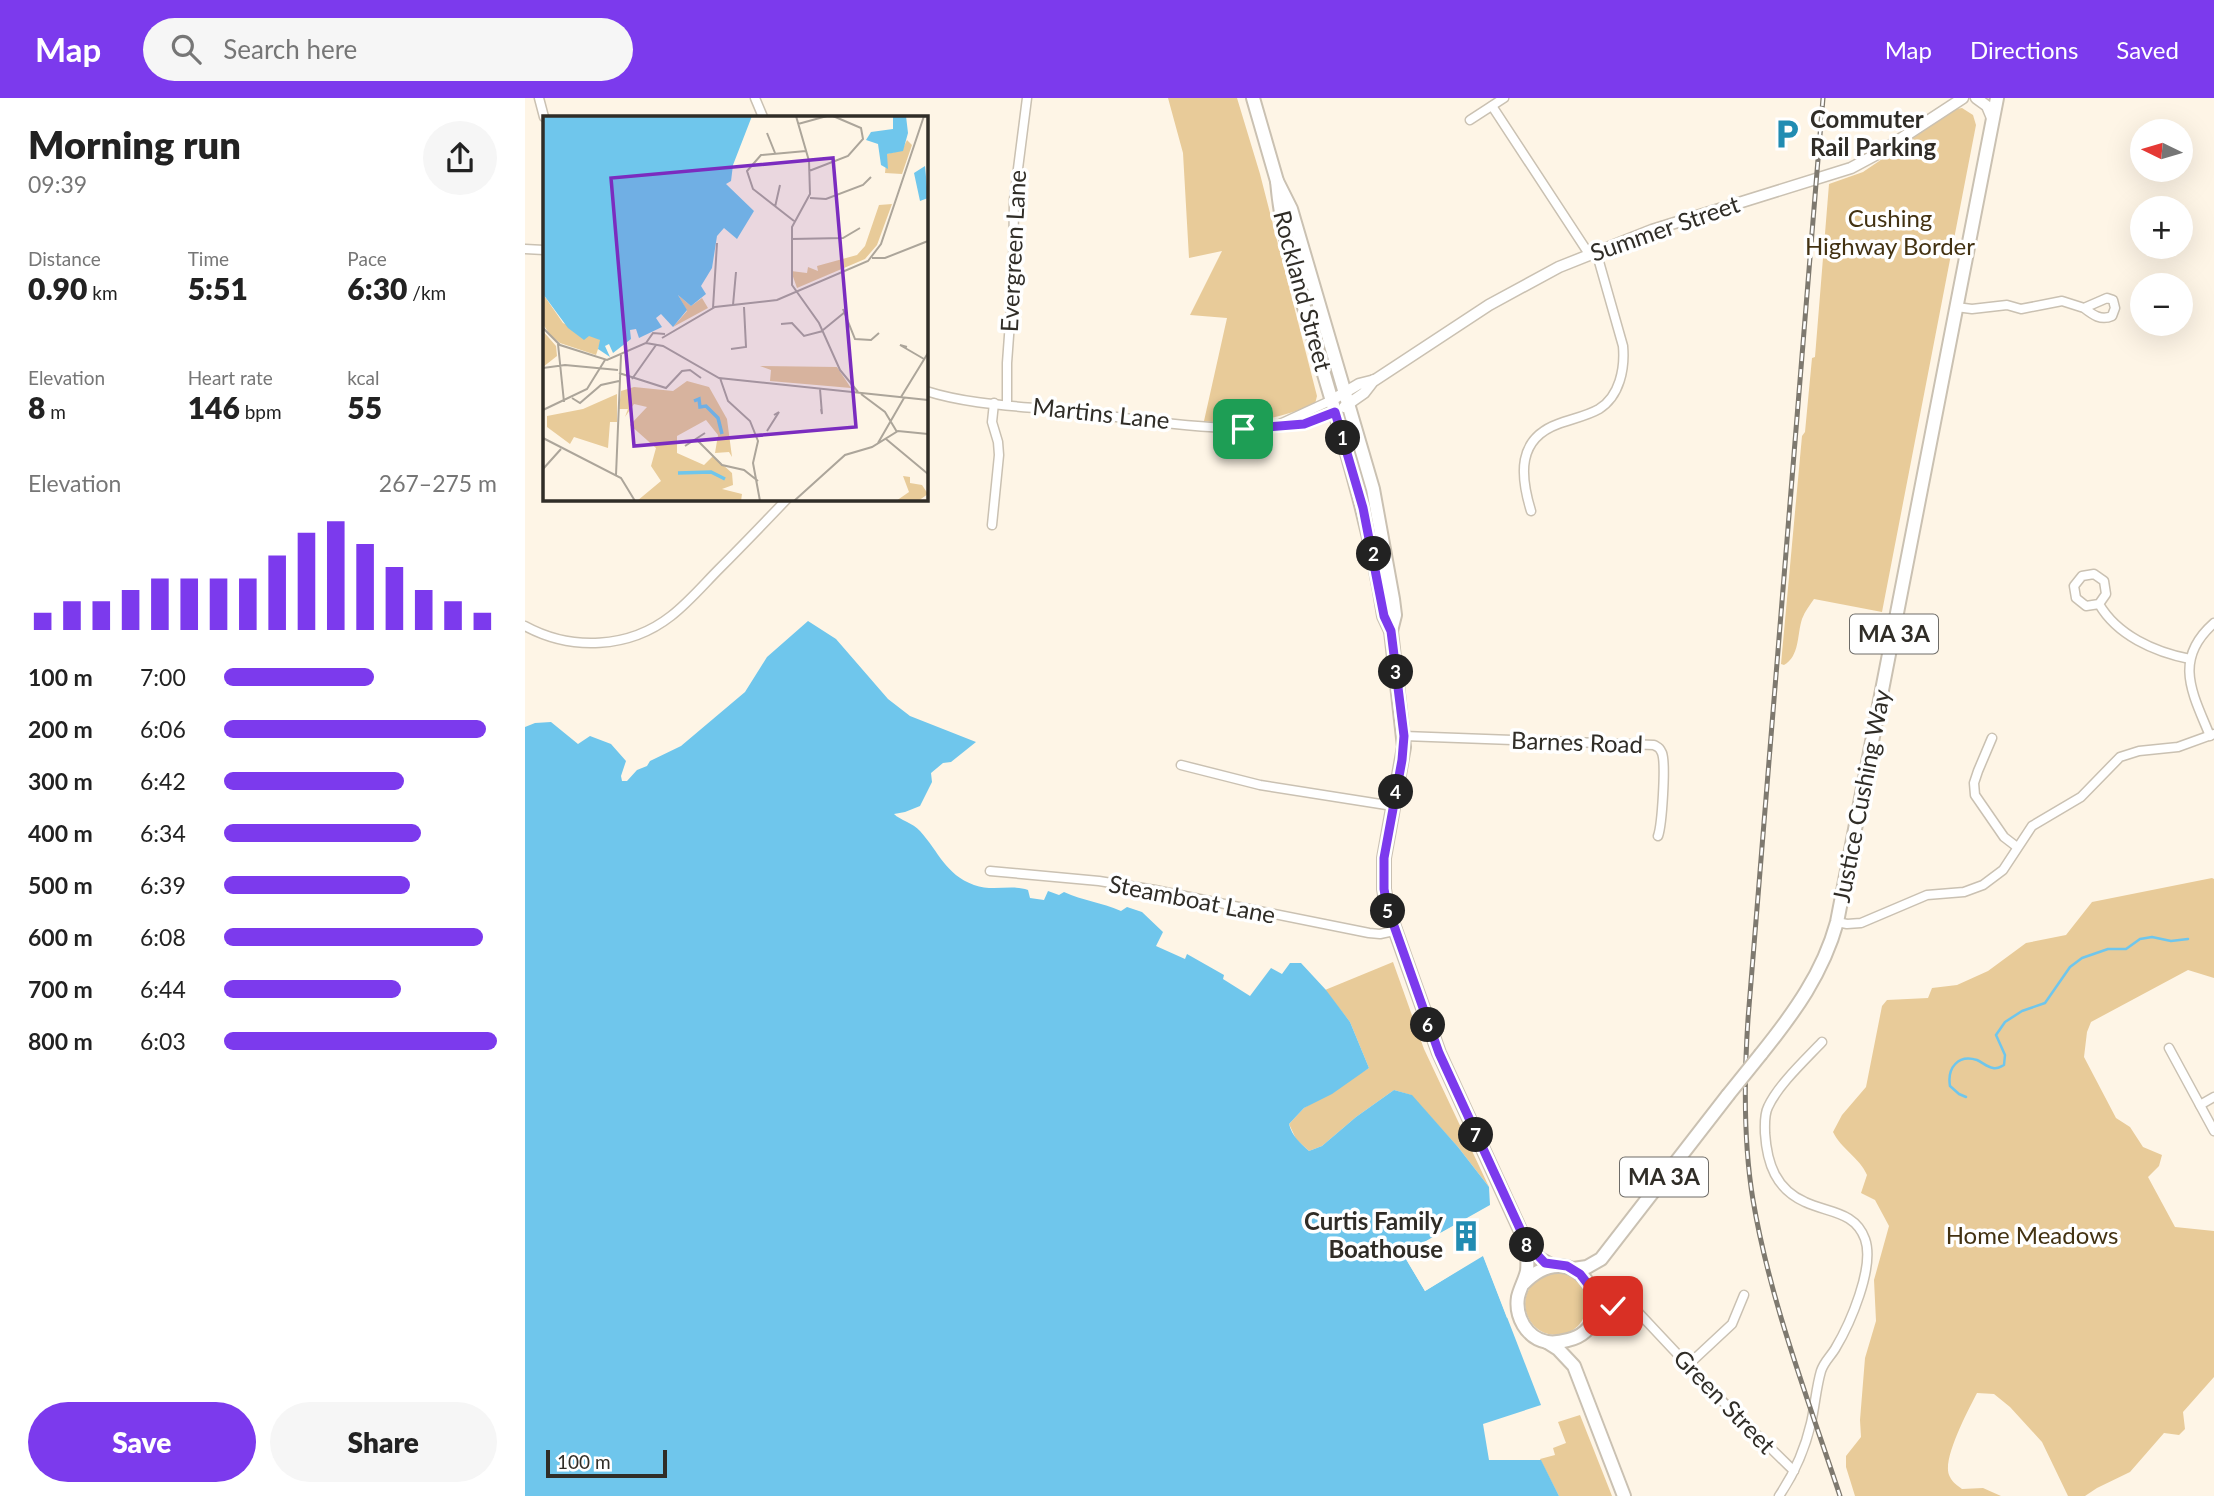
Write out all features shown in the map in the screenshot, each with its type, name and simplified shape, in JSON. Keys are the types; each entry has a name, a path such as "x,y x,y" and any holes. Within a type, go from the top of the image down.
{"main road":[{"name":"Rockland Street","path":"1253,98 1277,181 1291,209 1347,398"},
{"name":"Justice Cushing Way","path":"1594,1292 1601,1259 1793,1014 1814,981 1837,922 1997,98"},
{"name":"Rockland Street","path":"1277,181 1280,213 1333,406"},
{"path":"1347,398 1373,489 1381,528 1395,615 1391,631"},
{"path":"1333,406 1363,508 1384,616 1391,631 1404,736 1383,878 1394,931 1439,1053 1527,1244 1540,1259 1551,1265 1573,1269 1601,1259"},
{"path":"1527,1244 1527,1269 1518,1299 1519,1316 1530,1333 1558,1349 1574,1366"},
{"path":"1523,1284 1538,1271 1551,1265"},
{"path":"1573,1269 1585,1278 1594,1292"},
{"name":"MA 3A","path":"1594,1292 1596,1306"},
{"path":"1596,1306 1589,1326 1574,1349 1574,1366 1624,1496"},
{"path":"1547,1342 1561,1342 1580,1336"}],"street":[{"path":"539,98 544,116"},
{"path":"755,98 762,116"},
{"name":"Evergreen Lane","path":"1007,404 1014,200 1027,98"},
{"path":"1470,120 1504,98"},
{"name":"Summer Street","path":"1333,406 1347,398 1359,384 1374,380 1510,293 1592,253 1652,230 1851,168 1879,153 1963,98"},
{"path":"1976,98 1987,106 1992,120"},
{"path":"1492,106 1592,253 1623,346 1621,377 1605,405 1552,426 1539,435 1531,446 1523,470 1531,511"},
{"path":"525,249 543,250"},
{"path":"1956,307 1972,309 2007,305 2021,309 2063,300 2084,308"},
{"name":"Martins Lane","path":"927,391 994,403 1230,428 1277,426 1333,406"},
{"path":"992,526 999,456 992,422 994,403"},
{"path":"525,626 546,636 579,643 608,643 629,638 666,620 786,500"},
{"path":"2094,574 2104,581 2106,594 2099,604 2086,606 2076,598 2074,586 2082,576 2094,574"},
{"path":"2099,604 2108,618 2129,635 2190,659"},
{"path":"1837,922 1861,923 1927,895 1978,888 2000,873 2032,827 2081,797 2120,757 2139,751 2179,747 2212,735 2189,680 2190,659 2200,638 2214,624"},
{"name":"Barnes Road","path":"1404,736 1654,745 1660,750 1663,761 1658,836"},
{"path":"1991,738 1974,783 1975,794 2004,837 2017,847"},
{"path":"1181,765 1260,785 1393,806"},
{"name":"Steamboat Lane","path":"990,871 1099,881 1369,933 1394,931"},
{"path":"1794,1471 1810,1427 1821,1372 1839,1341 1865,1279 1869,1261 1859,1226 1844,1215 1812,1206 1793,1195 1778,1182 1769,1159 1765,1131 1767,1109 1779,1090 1822,1042"},
{"path":"2169,1048 2214,1130"},
{"path":"2200,1105 2214,1097"},
{"path":"1688,1365 1730,1326 1744,1295"},
{"name":"Green Street","path":"1596,1306 1624,1306 1637,1311 1794,1471 1779,1496"}],"green space":[{"path":"1168,98 1237,98 1260,174 1317,396 1315,404 1261,420 1233,423 1204,421 1227,318 1190,315 1222,251 1189,258 1183,153"},
{"name":"Cushing Highway Border","path":"1962,108 1973,115 1976,125 1882,612 1814,599 1802,619 1793,656 1784,665 1781,664 1802,436 1805,432 1812,358 1815,357 1829,184 1863,172 1956,109"},
{"name":"Home Meadows","path":"2212,878 2214,978 2188,970 2091,1022 2084,1057 2116,1118 2130,1127 2143,1147 2162,1155 2159,1166 2148,1177 2175,1227 2214,1231 2214,1377 2183,1412 2185,1429 2179,1435 2164,1433 2130,1472 2085,1496 2068,1496 2042,1442 2010,1407 1994,1394 1977,1393 1952,1448 1948,1470 1952,1481 1962,1489 1983,1488 2001,1496 1855,1496 1846,1467 1846,1456 1861,1437 1865,1358 1876,1321 1874,1280 1889,1226 1875,1200 1861,1193 1867,1175 1864,1169 1833,1132 1842,1115 1866,1087 1882,1006 1887,1000 1928,998 1932,988 1957,985 1988,971 2026,943 2066,935 2092,902"},
{"path":"1393,962 1424,1049 1489,1187 1458,1147 1411,1095 1394,1090 1322,1146 1309,1151 1296,1139 1289,1124 1304,1108 1369,1068 1350,1022 1325,990"},
{"path":"1556,1273 1578,1282 1587,1304 1578,1326 1556,1335 1534,1326 1525,1304 1534,1282"},
{"path":"1580,1415 1612,1496 1559,1496 1540,1459 1555,1455 1553,1448 1566,1443 1558,1422"}],"water":[{"path":"808,621 836,639 888,699 910,716 976,742 951,762 943,763 931,773 932,782 920,806 894,814 920,831 956,875 981,887 1028,890 1030,898 1044,900 1048,891 1059,895 1064,892 1121,911 1127,907 1142,912 1163,932 1156,946 1185,959 1187,954 1224,975 1223,979 1250,996 1271,968 1282,974 1290,963 1301,963 1326,990 1350,1022 1369,1068 1332,1094 1304,1108 1289,1124 1292,1132 1309,1151 1322,1146 1394,1090 1412,1095 1489,1187 1490,1205 1403,1254 1425,1291 1483,1255 1541,1405 1483,1424 1489,1460 1541,1460 1559,1496 525,1496 525,727 551,722 578,744 590,736 611,744 626,761 621,776 622,781 627,781 650,761 681,746 745,692 767,657"}],"pier":[{"path":"1493,1204 1491,1209 1407,1255 1426,1286 1485,1252 1509,1312 1510,1317 1507,1318 1483,1256 1425,1291 1403,1254"}],"waterway":[{"path":"1966,1097 1950,1086 1950,1073 1955,1064 1970,1059 1993,1068 2004,1065 2005,1055 1996,1035 2005,1022 2022,1011 2045,1003 2070,967 2082,958 2108,949 2126,949 2140,939 2188,939"}],"railway":[{"path":"1823,98 1748,1019 1745,1110 1753,1200 1769,1275 1840,1496"}],"place":[{"name":"Commuter Rail Parking","path":"1787,134"},
{"name":"Curtis Family Boathouse","path":"1466,1236"}],"route":[{"path":"1243,429 1304,424 1335,412 1363,508 1384,616 1391,631 1403,728 1402,760 1384,858 1384,889 1388,915 1439,1053 1527,1244 1545,1263 1567,1266 1585,1278 1594,1292 1596,1306 1613,1306"}]}
